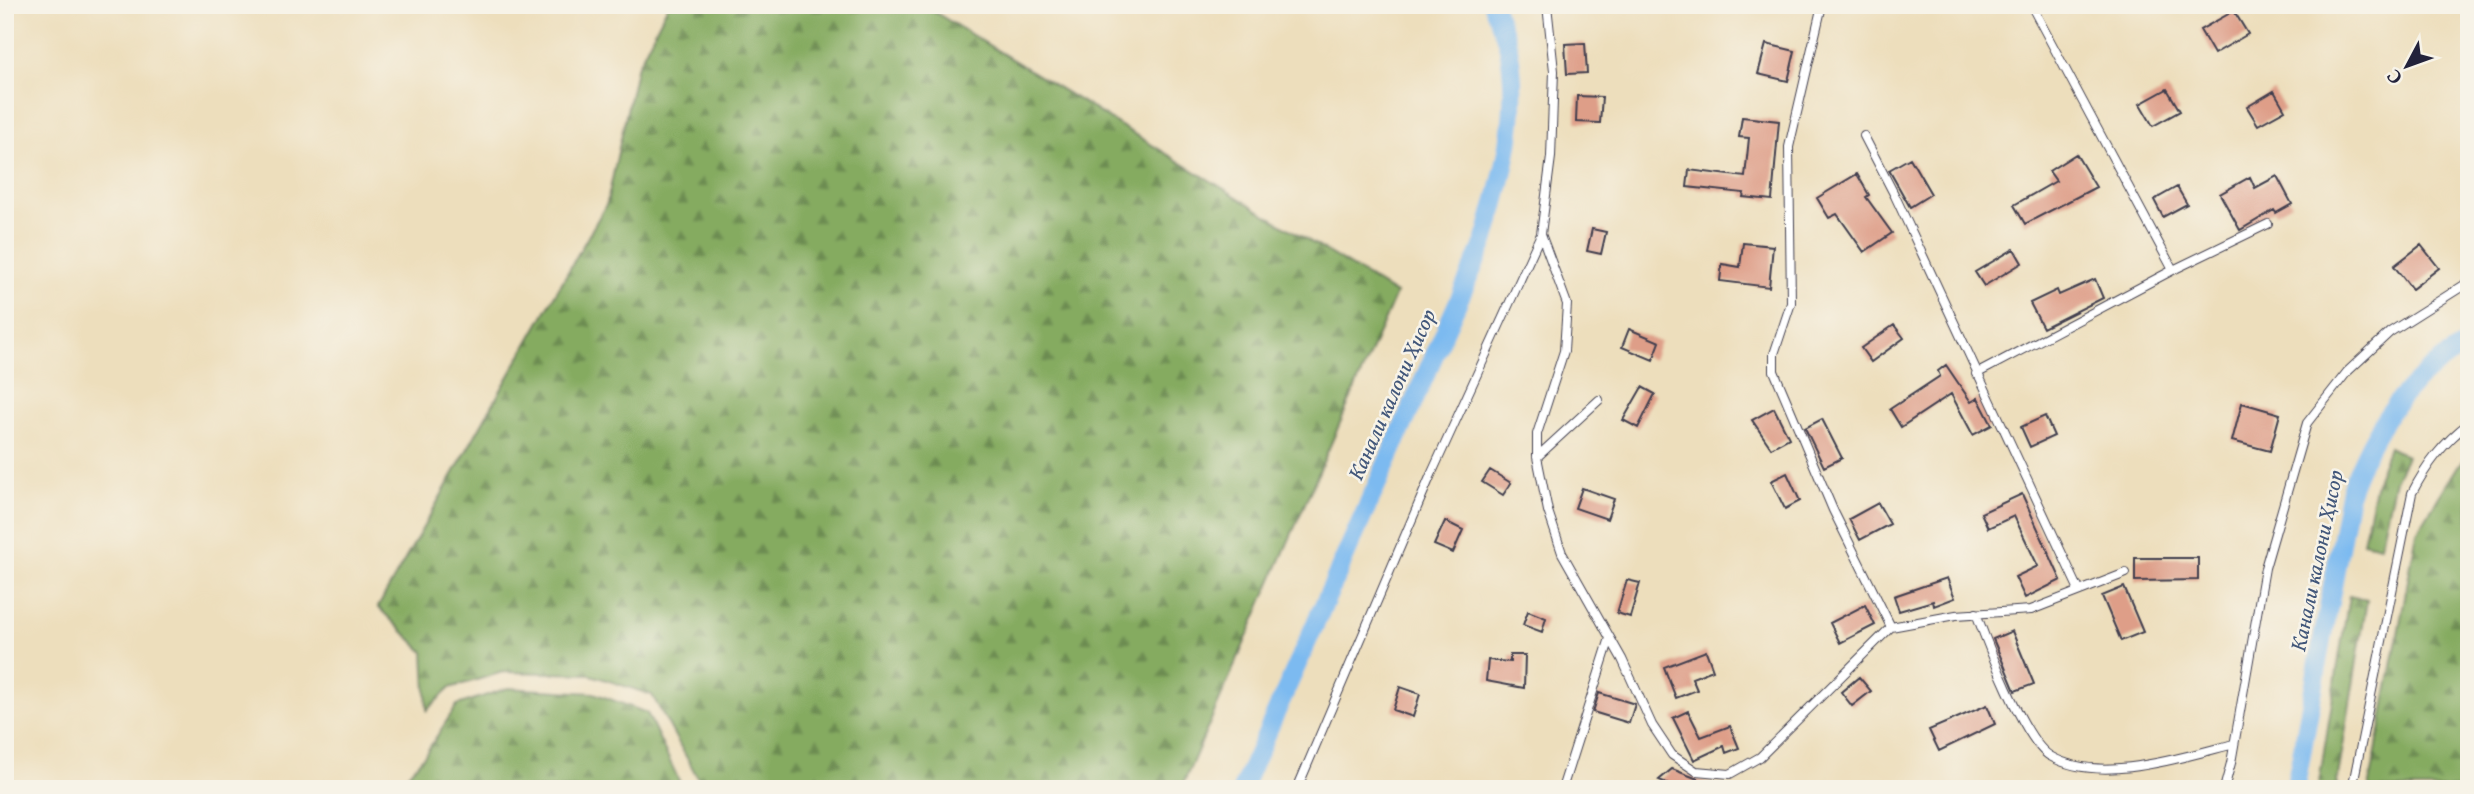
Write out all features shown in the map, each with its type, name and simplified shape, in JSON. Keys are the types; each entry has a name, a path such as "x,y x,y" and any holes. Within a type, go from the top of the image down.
{"lane":[{"path":"1297,789 1430,477 1541,234 1551,157 1554,71 1547,5"},
{"path":"1822,5 1789,147 1791,303 1774,354 1774,370 1833,510 1891,627"},
{"path":"2031,5 2173,270"},
{"path":"1864,136 1895,196 2079,590"},
{"path":"1976,374 2173,270 2268,225"},
{"path":"1541,234 1567,304 1564,351 1537,434 1537,457 1548,511 1562,553 1610,638 1652,725 1672,755 1696,771 1730,774 1759,757 1891,627 1976,613 2031,610 2126,573"},
{"path":"2224,789 2265,568 2307,424 2347,372 2390,332 2469,282"},
{"path":"1537,457 1599,400"},
{"path":"2352,789 2412,493 2425,468 2448,439 2469,424"},
{"path":"1976,613 1997,669 2022,718 2048,755 2089,769 2161,763 2234,744"},
{"path":"1562,789 1610,638"}],"green space":[{"path":"668,5 923,5 1396,294 1181,789 704,789 652,695 588,674 503,672 450,688 427,710 424,652 378,607 607,203 636,69"},
{"path":"2389,447 2407,456 2395,480 2380,546 2363,542 2377,478"},
{"path":"2469,456 2469,789 2369,789 2417,532 2458,466"},
{"path":"2349,596 2367,600 2336,789 2318,789"},
{"path":"508,688 594,693 647,713 683,789 395,789 424,756 457,705"}],"building":[{"path":"2234,11 2248,34 2214,54 2200,30"},
{"path":"1585,43 1587,73 1567,74 1565,44"},
{"path":"1766,44 1795,51 1788,81 1758,74"},
{"path":"2167,89 2180,111 2153,126 2140,104"},
{"path":"2274,91 2285,110 2258,125 2247,107"},
{"path":"1577,96 1602,97 1600,123 1576,122"},
{"path":"1742,117 1779,121 1772,200 1743,197 1744,193 1687,187 1689,170 1745,177 1749,138 1739,137"},
{"path":"2076,154 2096,187 2025,224 2014,205 2056,181 2049,171"},
{"path":"1910,158 1931,194 1910,207 1889,170"},
{"path":"1857,174 1869,195 1866,197 1892,233 1864,252 1837,214 1829,218 1817,198"},
{"path":"2277,176 2292,204 2276,213 2274,210 2240,230 2220,194 2250,177 2255,188"},
{"path":"2177,187 2187,204 2163,217 2154,200"},
{"path":"1592,229 1606,232 1601,254 1587,251"},
{"path":"1743,243 1773,246 1769,287 1720,281 1722,264 1740,267"},
{"path":"2421,245 2439,268 2412,289 2394,266"},
{"path":"2014,249 2022,263 1984,286 1975,272"},
{"path":"2095,279 2103,298 2043,328 2030,303 2057,290 2059,295"},
{"path":"1894,325 1904,338 1871,362 1861,348"},
{"path":"1629,329 1660,342 1653,360 1622,347"},
{"path":"1946,365 1971,402 1978,398 1992,425 1973,435 1951,394 1901,427 1890,409 1940,376 1938,371"},
{"path":"1642,387 1655,394 1638,428 1623,420"},
{"path":"2242,403 2280,414 2270,451 2232,441"},
{"path":"1774,408 1789,438 1771,448 1752,420"},
{"path":"2045,416 2054,436 2030,447 2021,427"},
{"path":"1822,419 1842,458 1824,467 1805,428"},
{"path":"1490,470 1511,483 1503,495 1482,482"},
{"path":"1787,473 1800,501 1785,509 1771,481"},
{"path":"1582,488 1614,499 1607,519 1575,508"},
{"path":"2022,494 2061,580 2025,598 2015,577 2038,566 2014,516 1988,528 1981,513"},
{"path":"1878,503 1890,524 1860,540 1849,519"},
{"path":"1445,521 1463,530 1453,553 1434,545"},
{"path":"2135,558 2198,558 2198,580 2135,581"},
{"path":"1947,578 1955,598 1934,606 1933,601 1899,611 1894,596"},
{"path":"1627,580 1640,583 1630,617 1617,613"},
{"path":"2124,587 2143,632 2121,641 2102,596"},
{"path":"1865,605 1875,625 1840,643 1830,623"},
{"path":"1528,611 1546,618 1542,632 1523,625"},
{"path":"2012,631 2034,684 2015,691 1993,639"},
{"path":"1706,651 1713,670 1692,678 1697,690 1676,698 1664,667"},
{"path":"1510,655 1525,655 1524,688 1486,681 1488,660 1510,662"},
{"path":"1859,677 1871,691 1852,706 1841,692"},
{"path":"1400,687 1420,694 1413,717 1393,710"},
{"path":"1599,693 1635,704 1629,723 1593,712"},
{"path":"1987,705 1995,724 1939,751 1929,730"},
{"path":"1688,711 1701,737 1730,726 1739,748 1726,753 1724,746 1694,760 1673,718"},
{"path":"1672,769 1721,789 1682,789 1659,780"}],"waterway":[{"name":"Канали калони Ҳисор","path":"1242,789 1485,241 1504,169 1513,95 1508,46 1493,5"},
{"name":"Канали калони Ҳисор","path":"2295,789 2350,491 2370,445 2395,405 2427,372 2469,343"}]}
